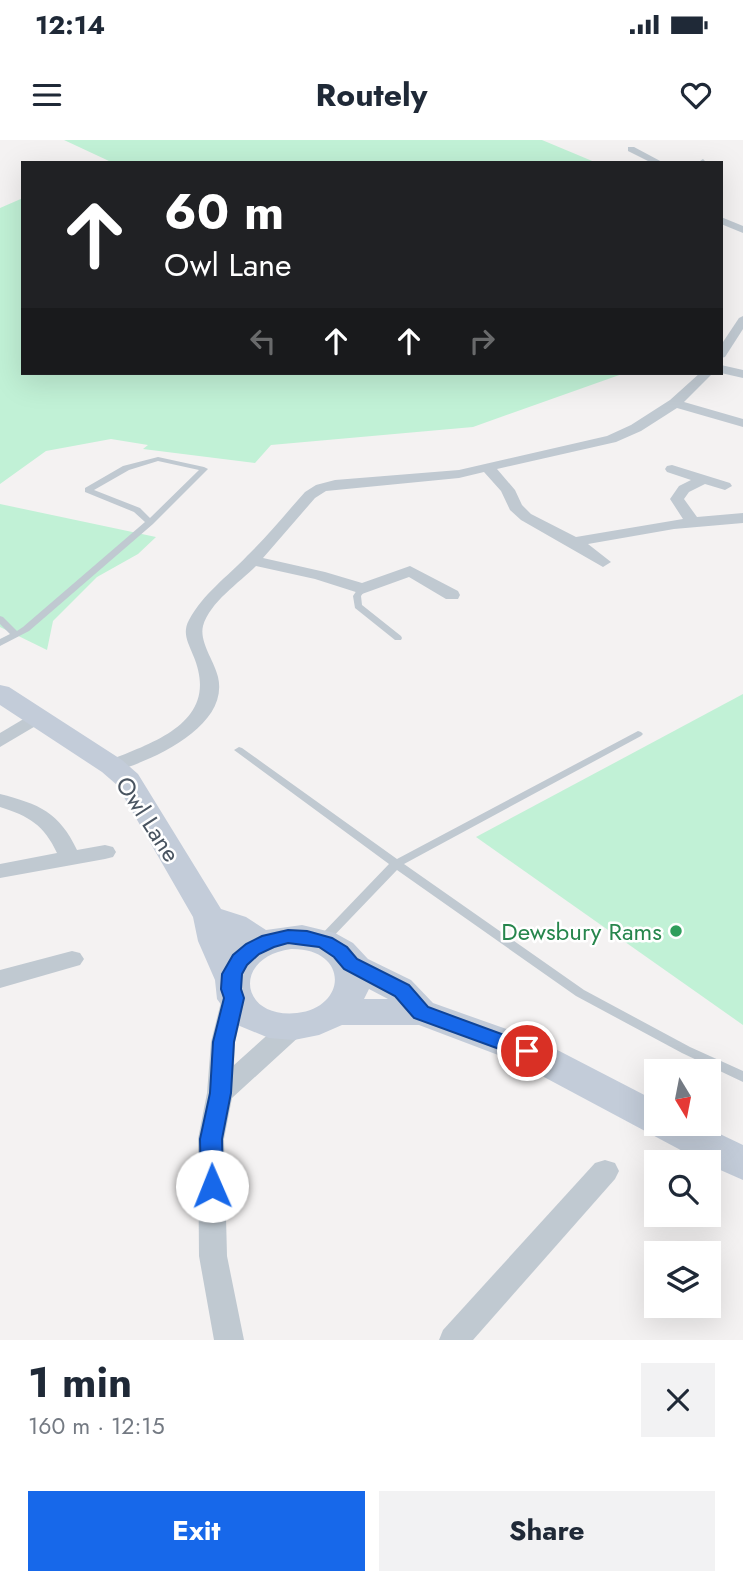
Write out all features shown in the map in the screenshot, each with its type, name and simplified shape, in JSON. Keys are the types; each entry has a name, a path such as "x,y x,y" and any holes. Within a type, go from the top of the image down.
{"main road":[{"name":"Owl Lane","path":"0,692 112,766 128,780 209,917 233,988 248,1015 265,1024 293,1027 307,1026 326,1019 335,1012 421,1012 527,1051 644,1113"},
{"path":"209,917 234,925 262,944 240,960 233,988"},
{"name":"Owl Lane","path":"262,944 288,937 322,942 341,952 350,964 402,990 421,1012"},
{"path":"335,1012 342,1008 351,994 354,979 350,964"},
{"path":"693,1136 741,1157"}],"street":[{"path":"631,149 656,161"},
{"path":"723,221 743,230"},
{"path":"723,351 743,320"},
{"path":"723,369 743,374"},
{"path":"112,766 173,740 206,709 212,691 211,674 194,640 194,626 202,611 253,561 310,495 335,484 459,474 611,439 636,428 675,403 705,375"},
{"path":"675,403 743,423"},
{"path":"489,468 508,490 515,507 526,517 574,542 603,562"},
{"path":"672,469 725,486"},
{"path":"692,521 677,499 684,489 702,480"},
{"path":"574,542 692,521 743,518"},
{"path":"253,561 319,575 362,590 410,570 452,595"},
{"path":"0,741 37,717"},
{"path":"0,800 31,810 54,824 70,858"},
{"path":"0,871 105,852"},
{"path":"0,979 72,959"},
{"path":"229,1340 213,1256 211,1139 220,1093 223,1042 233,988"},
{"path":"220,1093 293,1027"},
{"path":"454,1340 605,1171"}],"lane":[{"path":"0,643 26,629 150,522 204,469 158,459 126,468 88,490 136,510 150,522"},
{"path":"362,590 357,596 358,606 398,638"},
{"path":"0,619 16,635"},
{"path":"322,942 396,864 638,734"},
{"path":"239,750 580,993 640,1027 743,1077"}],"green space":[{"path":"64,140 542,140 592,161 109,161"},
{"path":"21,199 21,375 619,375 473,427 271,445 255,463 143,449 148,445 111,439 46,451 0,484 0,208"},
{"path":"0,504 156,537 138,554 97,577 53,621 47,650 0,627"},
{"name":"Dewsbury Rams","path":"743,694 743,1025 476,837"}],"place":[{"name":"Dewsbury Rams","path":"676,931"}],"route":[{"path":"212,1186 211,1139 220,1093 223,1042 234,998 231,989 232,974 240,960 252,949 269,941 307,937 325,942 341,952 350,964 402,990 421,1012 527,1051"}]}
